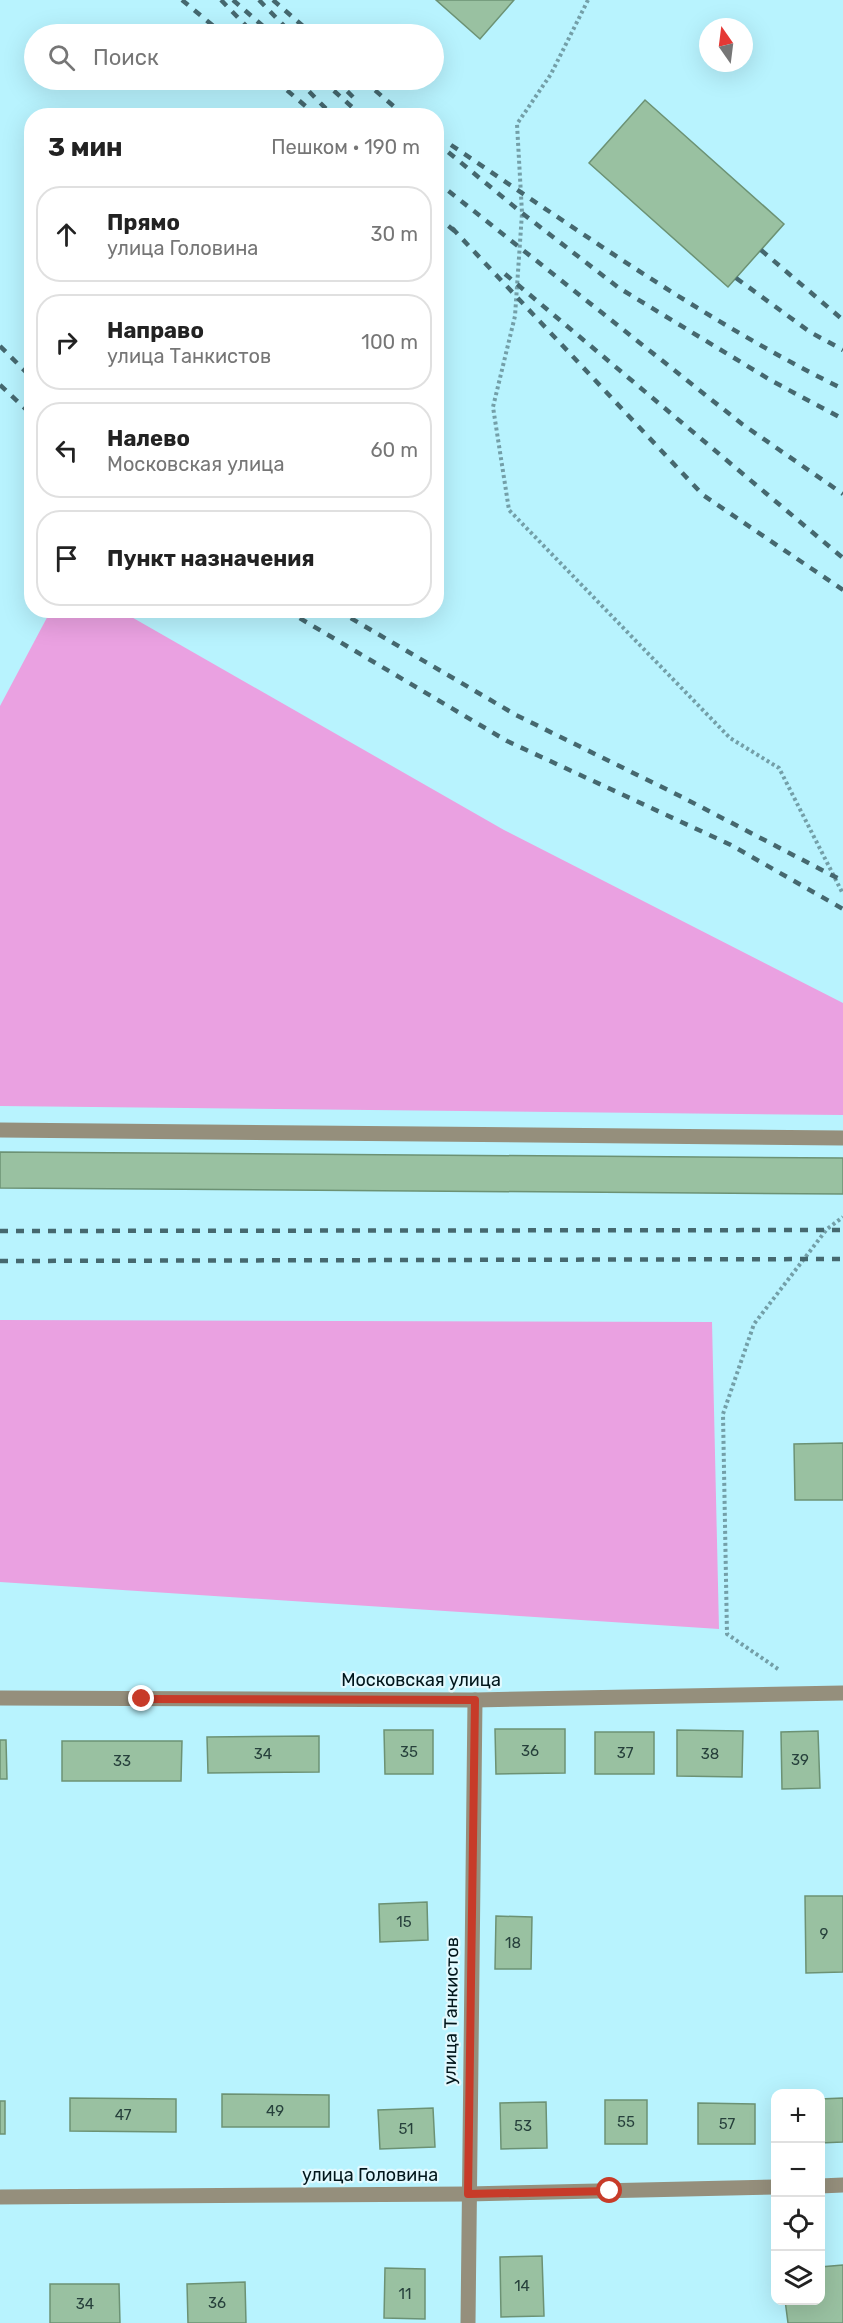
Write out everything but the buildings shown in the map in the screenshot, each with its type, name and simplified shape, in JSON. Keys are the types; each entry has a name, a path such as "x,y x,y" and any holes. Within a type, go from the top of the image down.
{"street":[{"path":"0,1130 843,1138"},
{"name":"Московская улица","path":"0,1698 475,1700 843,1693"},
{"name":"улица Танкистов","path":"468,2323 475,1700"},
{"path":"825,2186 843,2185"},
{"name":"улица Головина","path":"0,2197 468,2194 771,2187"}],"path":[{"path":"588,0 551,74 517,124 522,213 517,296 515,316 494,407 508,510 730,738 779,768 843,894"},
{"path":"813,1693 727,1634 723,1414 754,1324 827,1229 843,1216"}],"shaded area":[{"path":"47,618 133,618 504,830 843,1003 843,1115 0,1106 0,706"},
{"path":"0,1320 712,1322 719,1629 0,1582"}],"railway":[{"path":"182,0 211,24"},
{"path":"221,0 244,24"},
{"path":"233,0 261,24"},
{"path":"259,0 282,24"},
{"path":"273,0 301,24"},
{"path":"287,90 308,108"},
{"path":"308,90 325,108"},
{"path":"333,90 353,108"},
{"path":"346,90 353,97"},
{"path":"375,90 396,108"},
{"path":"451,145 692,305 792,363 843,389"},
{"path":"444,149 619,288 772,381 843,419"},
{"path":"444,187 742,424 843,494"},
{"path":"444,222 457,233"},
{"path":"452,228 703,495 843,590"},
{"path":"761,250 843,320"},
{"path":"505,274 843,558"},
{"path":"736,278 810,332 843,350"},
{"path":"0,346 24,370"},
{"path":"0,385 24,408"},
{"path":"299,618 507,741 731,845 843,909"},
{"path":"351,618 516,715 680,796 843,881"},
{"path":"0,1231 843,1230"},
{"path":"0,1261 843,1259"}],"route":[{"path":"142,1699 475,1700 468,2194 610,2191"}]}
